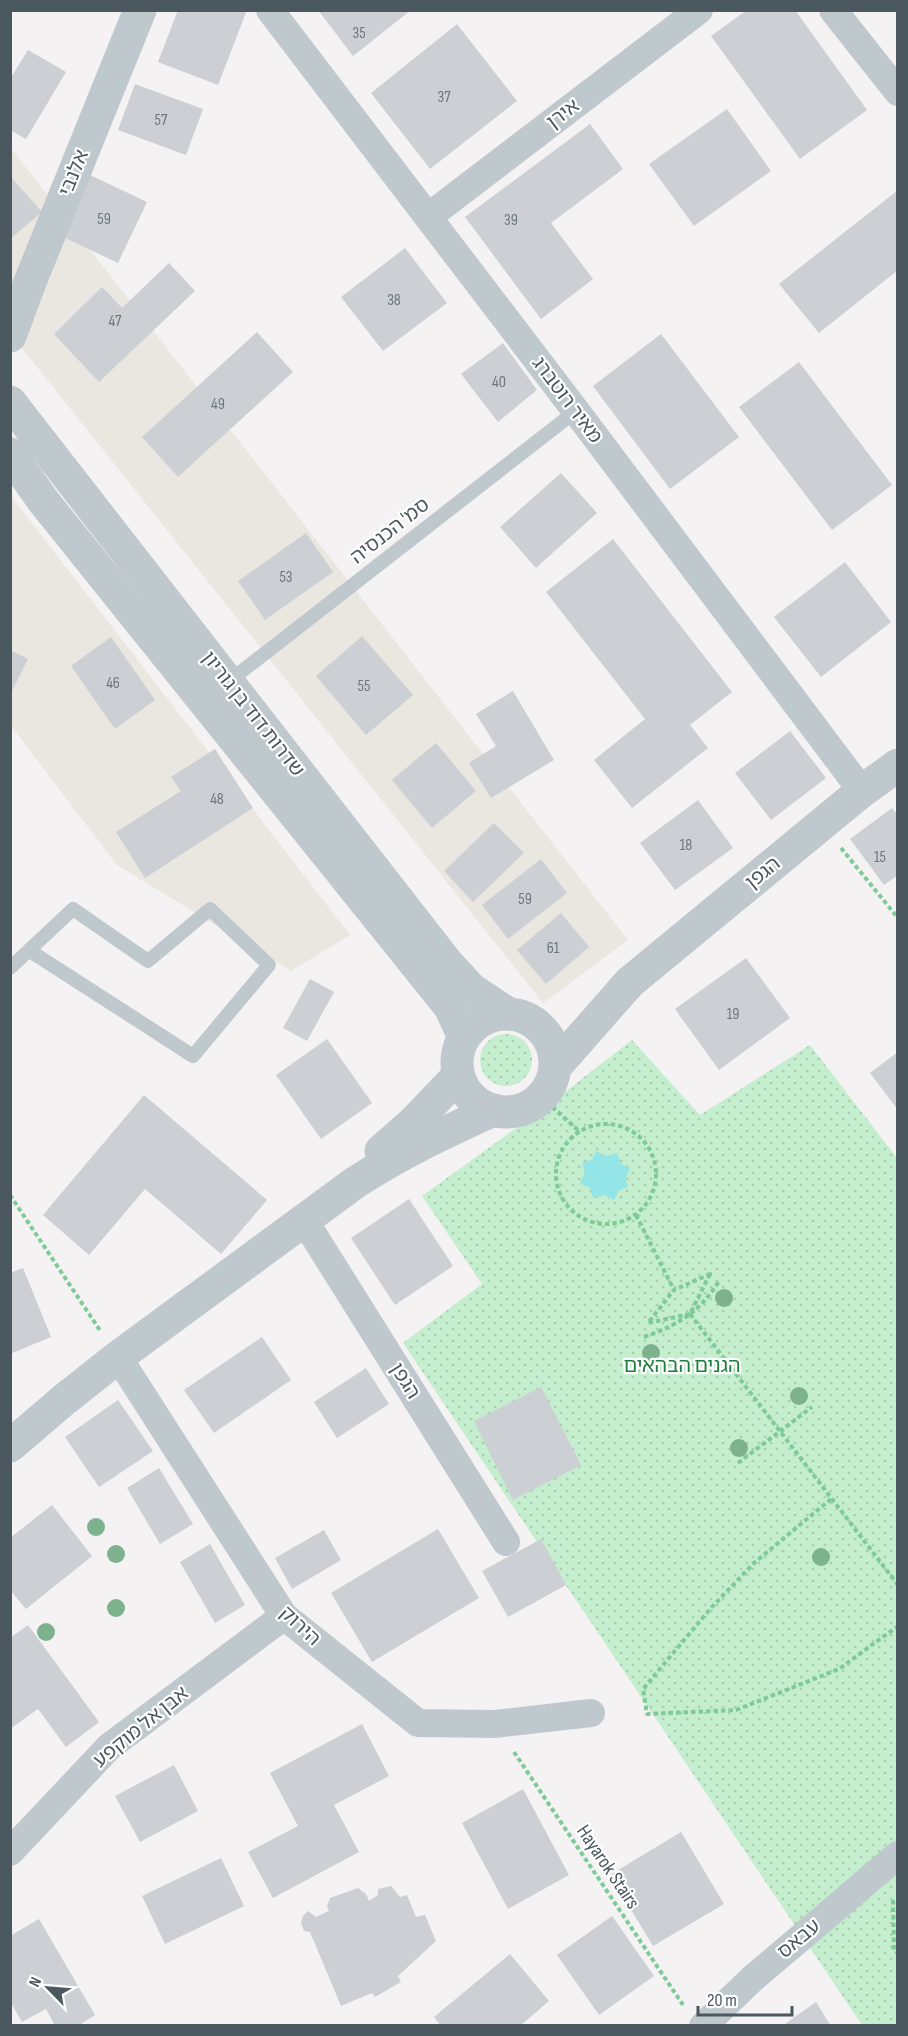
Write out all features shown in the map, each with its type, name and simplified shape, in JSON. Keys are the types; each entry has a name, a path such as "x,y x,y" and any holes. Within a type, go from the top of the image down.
{"street":[{"name":"אלנבי","path":"10,336 20,291 140,10"},
{"name":"מאיר רוטברג","path":"270,10 862,791"},
{"name":"אירן","path":"428,218 699,10"},
{"path":"833,10 897,92"},
{"name":"שדרות דוד בן גוריון","path":"10,402 447,963 471,988 507,1013"},
{"name":"שדרות דוד בן גוריון","path":"10,454 44,502 450,1007 464,1037"},
{"path":"10,492 22,493 44,502"},
{"name":"הגפן","path":"555,1067 630,982 862,791 897,765"},
{"name":"הגפן","path":"542,1028 630,982"},
{"path":"507,1013 536,1023 542,1028 554,1051 555,1067 550,1083 541,1097 527,1107 511,1112 494,1110 479,1103 466,1093 457,1077 459,1050 464,1037 481,1021 507,1013"},
{"path":"304,1220 414,1122 457,1077"},
{"path":"10,1446 118,1357 304,1220 393,1158 494,1110"},
{"name":"הגפן","path":"304,1220 506,1542"},
{"name":"הירוק","path":"118,1357 284,1616 418,1724 495,1724 591,1713"},
{"name":"אבן אל מוקפע","path":"10,1852 108,1747 284,1616"},
{"name":"עבאס","path":"694,2016 752,1978 897,1855"}],"lane":[{"name":"סמ' הכנסיה","path":"228,682 576,411"},
{"path":"10,968 73,909 148,962 210,909 269,965 193,1056 30,951"}],"path":[{"path":"839,846 897,918"},
{"path":"541,1097 579,1131"},
{"path":"596,1124 615,1124 632,1129 643,1138 653,1152 657,1172 655,1189 646,1205 636,1215 621,1222 603,1225 578,1216 562,1199 556,1182 557,1161 565,1144 579,1131 596,1124"},
{"path":"10,1195 118,1357"},
{"path":"636,1215 674,1290"},
{"path":"710,1275 690,1314 648,1323 674,1290 710,1275"},
{"path":"644,1337 668,1328 690,1314 708,1300 719,1281"},
{"path":"690,1314 897,1585"},
{"path":"738,1463 812,1407"},
{"path":"831,1498 754,1563 710,1609 643,1689 647,1714 735,1710 839,1669 897,1626"},
{"name":"Hayarok Stairs","path":"495,1724 694,2016"},
{"path":"897,1892 893,1897 894,1951 897,1953"}],"shaded area":[{"path":"10,147 628,940 543,1003 11,334"},
{"path":"11,496 350,935 291,971 117,865 11,726"}],"green space":[{"path":"501,1034 511,1034 520,1038 528,1046 532,1060 528,1074 520,1082 511,1086 501,1086 492,1082 484,1074 480,1065 480,1055 484,1046 492,1038"},
{"name":"הגנים הבהאים","path":"632,1040 700,1115 810,1045 897,1158 897,2025 862,2025 403,1343 482,1284 422,1196 548,1105"}],"water":[{"path":"596,1151 606,1156 617,1153 621,1164 630,1169 625,1179 628,1187 619,1190 614,1200 604,1195 593,1198 590,1188 580,1183 585,1173 582,1163 592,1160"}],"building":[{"path":"178,10 247,10 218,85 158,62"},
{"path":"318,10 411,10 353,56"},
{"path":"747,10 795,10 867,110 800,159 711,36"},
{"path":"457,24 517,101 430,169 371,93"},
{"path":"28,50 66,72 26,139 10,130 10,79"},
{"path":"135,84 203,109 186,155 118,130"},
{"path":"727,109 771,171 694,226 649,164"},
{"path":"590,124 623,169 551,223 593,279 541,319 465,217"},
{"path":"90,175 147,202 118,263 61,236"},
{"path":"10,176 42,212 10,239"},
{"path":"898,190 898,270 819,333 779,284"},
{"path":"405,248 447,303 383,351 341,297"},
{"path":"169,263 195,291 99,382 54,334 102,287 122,308"},
{"path":"257,332 293,372 178,477 142,437"},
{"path":"661,334 739,437 670,489 593,386"},
{"path":"503,343 537,390 498,422 461,374"},
{"path":"799,362 892,485 832,530 739,407"},
{"path":"561,473 597,513 536,568 500,527"},
{"path":"306,533 333,572 265,620 238,581"},
{"path":"613,539 732,692 690,725 708,748 632,808 594,760 645,719 546,592"},
{"path":"845,562 891,622 821,677 774,617"},
{"path":"362,636 413,695 366,735 316,676"},
{"path":"111,637 155,700 115,729 71,666"},
{"path":"10,650 28,659 10,695"},
{"path":"513,691 554,760 491,798 469,763 496,746 476,714"},
{"path":"790,731 826,778 771,820 735,773"},
{"path":"436,743 476,791 432,828 392,780"},
{"path":"215,749 253,808 145,878 116,832 181,791 171,777"},
{"path":"698,800 733,848 675,890 640,843"},
{"path":"892,808 898,815 898,875 884,885 850,839"},
{"path":"494,823 524,853 473,902 444,871"},
{"path":"541,859 567,893 508,939 482,905"},
{"path":"561,913 589,947 546,984 517,950"},
{"path":"746,958 790,1018 719,1070 675,1009"},
{"path":"310,979 334,992 307,1041 283,1028"},
{"path":"327,1039 372,1103 321,1139 276,1075"},
{"path":"898,1052 898,1110 870,1073"},
{"path":"144,1095 267,1200 221,1254 145,1189 89,1255 43,1215"},
{"path":"409,1199 453,1266 395,1305 351,1238"},
{"path":"23,1268 51,1337 10,1354 10,1273"},
{"path":"262,1337 291,1380 214,1433 184,1390"},
{"path":"366,1368 389,1404 337,1438 314,1402"},
{"path":"541,1387 581,1465 513,1500 474,1421"},
{"path":"118,1400 153,1451 99,1487 65,1437"},
{"path":"159,1468 193,1524 160,1544 127,1488"},
{"path":"52,1505 92,1556 26,1609 10,1590 10,1538"},
{"path":"438,1529 479,1598 372,1662 331,1593"},
{"path":"324,1530 341,1560 292,1589 275,1558"},
{"path":"541,1539 566,1585 508,1617 482,1571"},
{"path":"210,1544 245,1605 215,1623 180,1562"},
{"path":"28,1625 99,1722 66,1747 38,1709 10,1729 10,1638"},
{"path":"362,1724 389,1776 334,1805 359,1852 273,1898 248,1852 298,1826 270,1773"},
{"path":"174,1765 198,1811 140,1842 115,1796"},
{"path":"523,1789 569,1875 508,1909 462,1823"},
{"path":"681,1832 724,1904 653,1946 610,1875"},
{"path":"221,1858 244,1906 165,1944 142,1896"},
{"path":"391,1886 400,1897 407,1895 416,1917 425,1915 436,1941 398,1976 401,1982 375,1997 372,1993 341,2006 310,1932 304,1931 301,1923 303,1916 308,1911 316,1917 329,1911 327,1906 330,1898 358,1888 366,1894 369,1901 378,1895 378,1889"},
{"path":"612,1916 654,1976 599,2015 557,1955"},
{"path":"39,1919 95,2015 78,2026 55,2026 46,2009 22,2022 10,2001 10,1936"},
{"path":"510,1954 549,2001 520,2026 441,2026 434,2017"},
{"path":"816,2002 831,2026 782,2026"}]}
